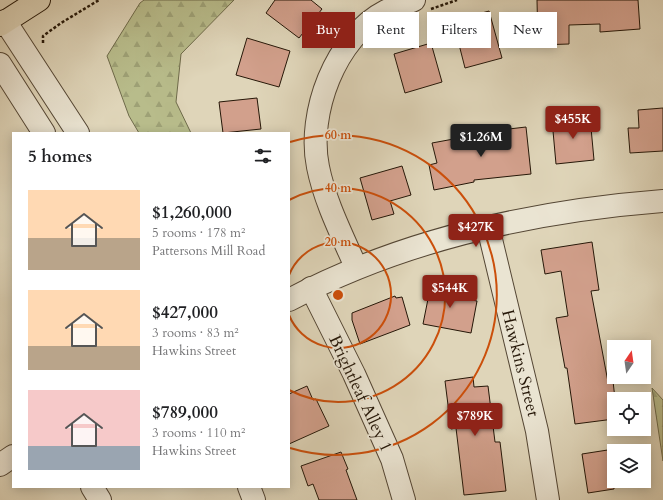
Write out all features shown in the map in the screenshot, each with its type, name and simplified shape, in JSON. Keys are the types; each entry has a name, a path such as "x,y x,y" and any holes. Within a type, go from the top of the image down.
{"main road":[{"path":"3,23 39,0"}],"street":[{"path":"356,267 326,195 318,167 316,143 318,116 332,72 346,47 364,27 385,11 419,6"},
{"path":"3,23 77,132"},
{"path":"0,64 43,132"},
{"path":"290,299 356,267 398,252 488,227 601,206 663,201"},
{"name":"Hawkins Street","path":"488,227 537,431 548,500"},
{"name":"Brightleaf Alley 1","path":"311,288 354,374 392,459 404,500"},
{"path":"0,465 12,457"},
{"path":"93,488 100,500"},
{"path":"249,488 254,500"}],"path":[{"path":"43,43 43,36 99,0"},
{"path":"419,6 457,0"}],"green space":[{"path":"144,0 234,0 181,54 176,102 191,132 138,132 129,116 107,56 140,3"},
{"path":"652,388 663,400 663,461"}],"building":[{"path":"275,0 311,0 322,9 320,12 302,12 302,34 299,38 266,13"},
{"path":"537,0 638,0 640,29 600,32 600,24 569,25 569,44 557,44 557,12 537,12"},
{"path":"491,18 502,58 465,68 460,48 491,48"},
{"path":"247,38 290,51 279,87 236,75"},
{"path":"427,44 427,48 432,48 442,82 405,93 394,54 419,48 419,47"},
{"path":"257,98 261,129 223,132 219,102"},
{"path":"663,108 663,151 630,153 628,128 639,128 638,110"},
{"path":"590,117 594,160 556,164 552,120"},
{"path":"526,127 531,174 474,180 474,182 434,190 429,165 437,163 432,143 459,138 460,141 484,135 483,132"},
{"path":"402,166 411,195 390,201 394,214 372,220 360,178"},
{"path":"592,242 599,290 591,291 607,377 607,384 613,384 614,392 607,392 607,420 575,424 567,368 565,368 556,318 568,316 561,271 545,274 541,250"},
{"path":"431,284 468,290 466,299 477,301 471,333 423,324"},
{"path":"395,296 396,298 402,297 410,325 360,344 352,320 352,313"},
{"path":"473,377 474,387 488,386 495,442 500,442 506,491 464,495 456,428 451,429 445,381"},
{"path":"307,386 313,400 316,399 329,426 290,444 290,394"},
{"path":"607,450 607,488 614,489 588,493 582,454"},
{"path":"341,452 348,469 346,470 357,500 319,500 313,484 308,486 301,466"}]}
